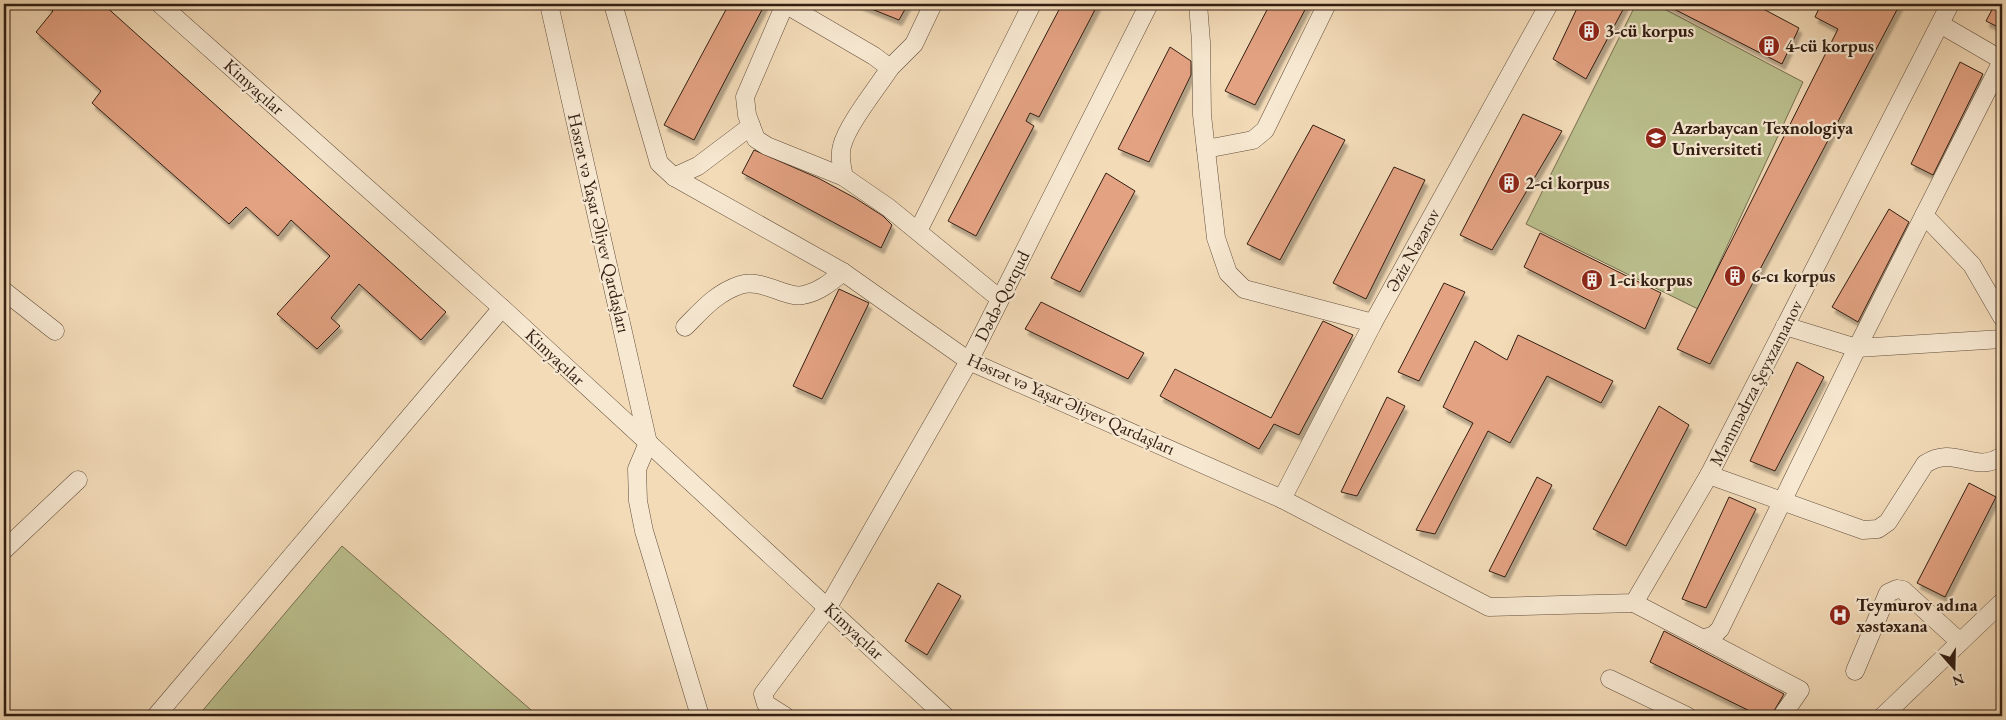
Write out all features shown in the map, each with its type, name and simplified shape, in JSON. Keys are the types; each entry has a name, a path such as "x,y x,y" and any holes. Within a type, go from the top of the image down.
{"street":[{"name":"Kimyaçılar","path":"160,4 502,308 946,716"},
{"name":"Həsrət və Yaşar Əliyev Qardaşları","path":"549,4 648,443"},
{"name":"Həsrət və Yaşar Əliyev Qardaşları","path":"613,4 659,163 674,177 843,272 969,361 1282,499 1489,607 1634,603"},
{"path":"890,68 874,56 785,4 745,97 751,126 756,139 766,146 844,177 889,208 1000,299"},
{"path":"844,177 841,159 842,146 847,134 890,68 914,44 933,4"},
{"path":"918,231 1032,4"},
{"name":"Dədə-Qorqud","path":"785,716 766,704 763,694 828,607 969,361 1148,4"},
{"path":"1198,4 1201,42 1202,115 1216,238 1228,273 1244,289 1373,323"},
{"path":"1206,149 1253,140 1265,130 1327,4"},
{"name":"Əziz Nəzərov","path":"1282,499 1373,323 1549,4"},
{"name":"Məmmədrza Şeyxzamanov","path":"1634,603 1709,475 1950,4"},
{"path":"1703,639 1714,635 1720,629 1781,501 2002,61 1940,24"},
{"path":"674,177 698,166 751,126"},
{"path":"1924,215 1972,265 2002,317"},
{"path":"685,327 713,298 740,285 755,284 802,296 825,286 843,272"},
{"path":"4,291 55,331"},
{"path":"156,716 502,308"},
{"path":"1785,326 1857,348 2002,339"},
{"path":"648,443 637,469 638,501 644,531 700,716"},
{"path":"1709,475 1862,530 1878,529 1888,522 1925,464 1934,458 1946,455 1981,464 2002,456"},
{"path":"4,550 78,480"},
{"path":"1855,671 1888,593 1897,589 1903,590 1960,642"},
{"path":"1883,716 2002,602"},
{"path":"1634,603 1800,690 1782,716"},
{"path":"1610,679 1687,716"}],"green space":[{"path":"1636,4 1655,4 1803,82 1698,309 1526,224"},
{"path":"342,546 538,716 198,716"}],"building":[{"path":"46,4 103,4 446,312 421,340 359,284 331,318 340,326 317,349 277,314 330,256 291,220 278,236 246,207 229,224 92,103 101,91 36,32 53,11"},
{"path":"729,4 765,4 694,140 664,125"},
{"path":"859,4 908,4 899,20"},
{"path":"1062,4 1098,4 1039,117 1030,113 1026,121 1034,126 976,236 948,221"},
{"path":"1270,4 1308,4 1255,105 1225,91"},
{"name":"3-cü korpus","path":"1579,4 1626,4 1586,79 1553,59"},
{"name":"4-cü korpus","path":"1664,4 1754,4 1799,28 1782,64"},
{"path":"1821,4 1900,4 1710,364 1677,349 1838,29 1815,17"},
{"path":"1995,4 2002,4 2002,29 1986,21"},
{"path":"1170,47 1191,61 1191,75 1149,162 1118,149"},
{"path":"1960,62 1983,74 1933,175 1911,164"},
{"name":"2-ci korpus","path":"1523,114 1562,131 1492,250 1460,235"},
{"path":"1313,125 1345,140 1280,260 1247,244"},
{"path":"754,150 818,178 883,216 892,225 881,248 742,173"},
{"path":"1394,167 1425,180 1366,299 1333,283"},
{"path":"1106,173 1135,191 1080,292 1051,278"},
{"path":"1889,209 1909,222 1858,322 1832,307"},
{"name":"1-ci korpus","path":"1540,233 1661,293 1645,329 1524,267"},
{"path":"1444,283 1465,292 1419,381 1398,372"},
{"path":"839,289 869,303 822,399 793,386"},
{"path":"1041,302 1144,353 1128,379 1025,329"},
{"path":"1323,321 1353,335 1299,435 1274,424 1259,449 1160,396 1175,369 1271,418"},
{"path":"1518,335 1613,381 1601,403 1547,376 1510,443 1488,431 1435,534 1416,530 1473,423 1443,407 1475,341 1507,360"},
{"path":"1797,362 1824,377 1775,471 1750,461"},
{"path":"1387,397 1405,406 1357,496 1341,492"},
{"path":"1659,406 1689,425 1626,546 1593,529"},
{"path":"1537,477 1552,485 1505,577 1489,571"},
{"path":"1969,483 1996,497 1945,597 1917,583"},
{"path":"1729,497 1756,509 1706,608 1682,599"},
{"path":"938,583 961,596 927,655 905,641"},
{"path":"1664,631 1784,694 1771,716 1760,716 1650,662"}],"place":[{"name":"3-cü korpus","path":"1589,31"},
{"name":"4-cü korpus","path":"1769,46"},
{"name":"Azərbaycan Texnologiya Universiteti","path":"1656,138"},
{"name":"2-ci korpus","path":"1509,183"},
{"name":"6-cı korpus","path":"1735,276"},
{"name":"1-ci korpus","path":"1592,280"},
{"name":"Teymurov adına xəstəxana","path":"1840,615"}]}
